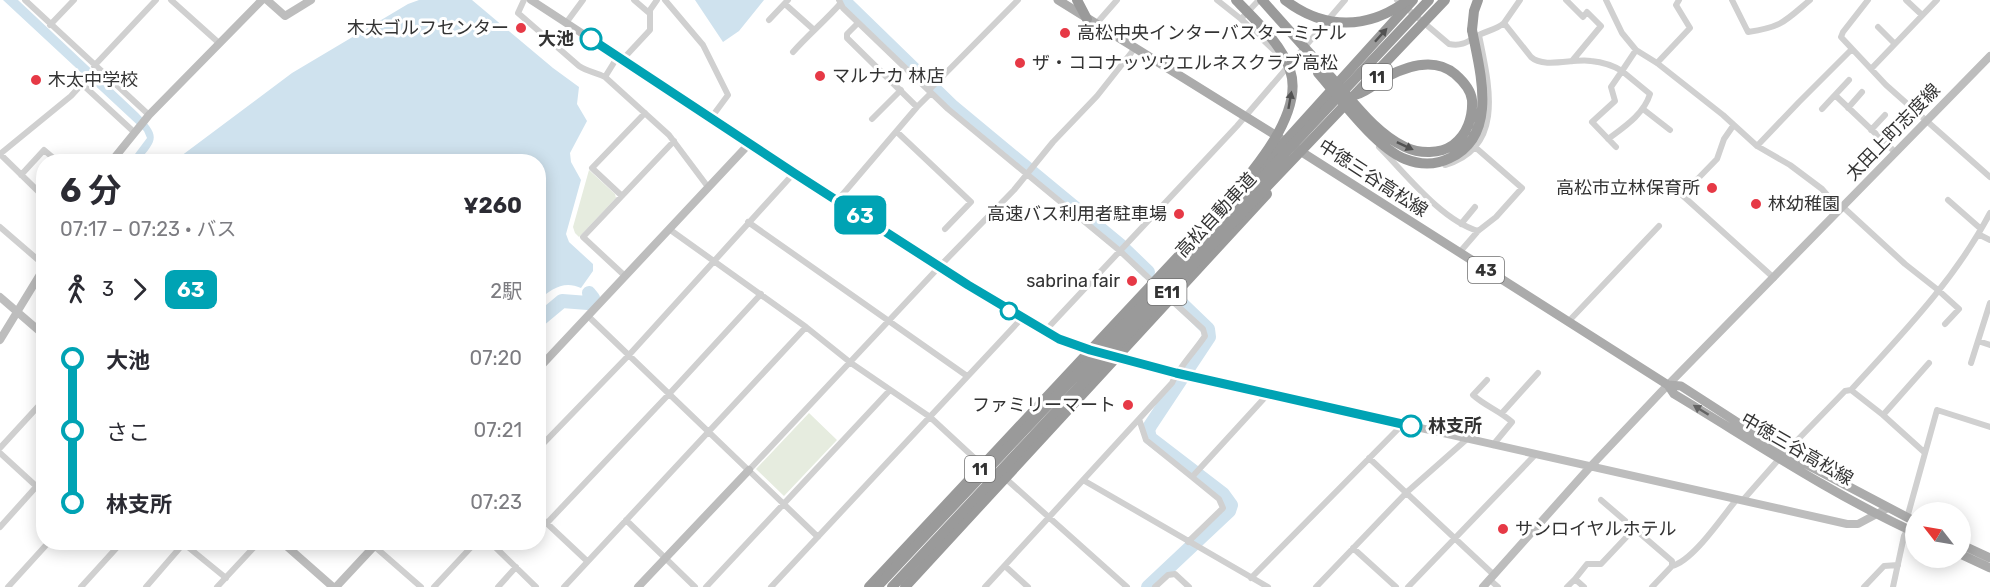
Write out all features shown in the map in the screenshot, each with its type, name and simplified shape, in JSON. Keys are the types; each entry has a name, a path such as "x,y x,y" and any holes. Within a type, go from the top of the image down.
{"highway":[{"path":"1077,0 1092,22"},
{"path":"1134,312 1254,170 1275,138 1289,106 1292,84 1290,69 1267,34 1236,0"},
{"path":"1253,0 1378,140 1405,159 1423,164 1442,162 1458,154 1472,141 1481,120 1483,99 1472,30 1478,0"},
{"path":"1260,0 1375,126 1406,148 1421,152 1437,152 1453,145 1465,134 1472,117 1472,98 1467,86 1452,71 1431,65 1411,66 1384,78 1370,90 1353,96"},
{"path":"1285,0 1309,15 1345,23 1386,14 1406,2"},
{"name":"高松自動車道","path":"877,587 1429,0"},
{"name":"高松自動車道","path":"892,587 1218,238 1445,0"},
{"name":"11","path":"904,587 1169,298 1450,0"},
{"name":"11","path":"869,587 1286,142 1406,2"}],"main road":[{"name":"中徳三谷高松線","path":"1058,0 1305,153 1668,385 1681,387 1782,456 1876,514 1905,523"},
{"name":"中徳三谷高松線","path":"1782,456 1888,508 1905,521"},
{"path":"1971,549 1990,558"},
{"path":"1971,559 1990,568"}],"street":[{"path":"25,0 148,117"},
{"path":"50,25 74,0"},
{"path":"94,66 156,0"},
{"path":"171,0 219,43"},
{"path":"117,154 148,117 262,0"},
{"path":"267,0 285,16 311,0"},
{"path":"524,0 518,13 579,66 605,77 645,113 674,141 708,187"},
{"path":"531,0 837,201 1022,318 1046,332 1090,350 1189,376 1846,524 1858,524 1888,508"},
{"path":"566,23 583,0"},
{"path":"634,0 644,10 648,12 650,10"},
{"path":"605,77 620,58 650,30 650,10 657,0"},
{"path":"664,0 703,45 728,95 711,118"},
{"path":"837,201 931,89 1018,0"},
{"path":"1092,22 1117,0"},
{"path":"1217,0 1290,64"},
{"path":"1241,19 1260,0"},
{"path":"1046,332 1246,116 1345,0"},
{"path":"1406,2 1426,25 1449,44 1465,44 1479,35 1498,28 1520,0"},
{"path":"1566,0 1583,16 1587,12 1600,26 1572,60"},
{"path":"1606,0 1622,33 1636,50 1658,63 1723,115 1757,146 1806,176 1841,209 1959,309 1945,324"},
{"path":"1732,0 1748,32 1772,28 1787,21 1810,0"},
{"path":"1868,0 1843,32 1841,38 1926,121 1990,177"},
{"path":"1906,0 1922,15"},
{"path":"1871,69 1936,0"},
{"path":"769,20 787,2 813,29"},
{"path":"793,52 813,29 819,27 839,2 858,23 931,89 1121,249 1154,283"},
{"path":"1658,63 1689,28 1675,2"},
{"path":"858,23 847,34 847,38 917,107"},
{"path":"1504,23 1535,61 1544,63 1590,60 1623,71 1650,94 1643,109 1608,139"},
{"path":"1878,27 1895,44"},
{"path":"1387,155 1416,167 1429,168 1452,163 1475,147 1483,134 1490,103 1479,35"},
{"path":"638,587 1029,172 1053,142 1097,96 1135,48"},
{"path":"1616,147 1592,122 1615,101 1611,87 1636,50"},
{"path":"1757,146 1852,50"},
{"name":"太田上町志度線","path":"1483,587 1590,467 1668,385 1990,56"},
{"path":"1822,109 1849,80"},
{"path":"36,189 0,154 82,84 135,131"},
{"path":"872,119 901,90"},
{"path":"1848,108 1862,92"},
{"path":"1835,95 1896,153"},
{"path":"1643,109 1670,130"},
{"path":"622,196 592,168 645,113"},
{"path":"1343,113 1387,155 1403,174 1461,224 1478,231"},
{"path":"1871,130 1885,115"},
{"path":"1733,126 1724,139 1718,159 1682,195 1774,278"},
{"path":"897,132 971,202 945,229"},
{"path":"626,276 583,237 674,141"},
{"path":"546,361 749,144"},
{"path":"1459,253 1522,188 1475,147"},
{"path":"21,175 36,159"},
{"path":"546,441 629,355 794,173"},
{"path":"1948,200 1990,240"},
{"path":"1461,224 1475,207"},
{"path":"1652,587 1700,544 1782,456 1845,392 1851,390 1920,314 1980,232 1990,213"},
{"path":"748,222 967,376"},
{"path":"1568,322 1659,226"},
{"path":"0,227 36,259"},
{"path":"669,229 806,327 851,363 930,417 983,466"},
{"path":"2,334 36,280"},
{"path":"587,561 547,523 761,294"},
{"path":"0,297 36,328"},
{"path":"985,587 1172,383 1205,336 1203,329 1169,298"},
{"path":"1971,363 1990,303"},
{"path":"588,316 818,537"},
{"path":"771,587 1022,318"},
{"path":"564,587 806,327"},
{"path":"1978,341 1990,345"},
{"path":"1883,415 1929,363"},
{"path":"1502,413 1538,373"},
{"path":"1487,380 1473,395 1484,405 1502,413 1512,422 1493,445"},
{"path":"706,587 890,390"},
{"path":"1851,390 1924,452"},
{"path":"1194,475 1269,393"},
{"path":"0,527 36,486 0,450 36,409"},
{"path":"1915,502 1924,452 1937,410 1990,427"},
{"path":"1139,420 1146,440 1194,475 1222,502 1223,508 1192,544"},
{"path":"1251,578 1403,424"},
{"path":"1316,587 1407,492 1467,439"},
{"path":"1408,587 1535,455"},
{"path":"1369,458 1454,537 1492,577 1498,587"},
{"path":"1005,478 1127,587"},
{"path":"1083,480 1268,587"},
{"path":"1601,500 1672,561 1672,567"},
{"path":"626,520 695,587"},
{"path":"1567,587 1587,564 1601,564 1634,529"},
{"path":"1893,587 1905,544"},
{"path":"1353,548 1396,587"},
{"path":"8,587 42,550"},
{"path":"81,587 115,550"},
{"path":"146,587 178,550"},
{"path":"192,550 226,578"},
{"path":"218,587 252,550"},
{"path":"291,550 334,587 370,550"},
{"path":"380,550 421,587"},
{"path":"434,587 468,550"},
{"path":"498,550 536,587"},
{"path":"1005,566 1028,587"},
{"path":"1864,587 1884,566 1898,566"},
{"path":"498,587 516,567"},
{"path":"1155,587 1168,575 1175,574 1189,587"},
{"path":"1575,579 1584,587"}],"shaded area":[{"path":"589,170 615,194 616,198 579,237 573,227"},
{"path":"809,413 837,440 784,496 756,469"}],"water":[{"path":"3,0 18,0 145,121 153,132 153,142 144,154 135,154 147,138 144,131"},
{"name":"大池","path":"419,0 472,0 579,87 577,104 587,121 570,153 571,162 581,180 566,234 569,242 593,264 593,271 581,288 563,285 546,294 546,154 184,154 292,73 408,4"},
{"path":"695,0 764,0 739,31 723,42"}],"waterway":[{"path":"845,0 953,107 1121,246 1148,272"},
{"path":"546,314 562,301 588,303 593,298 589,293"},
{"path":"1148,587 1229,511 1231,505 1223,494 1150,438 1148,430 1209,337 1208,329 1182,304"}],"bus line":[{"name":"63","path":"591,39 968,285 1059,339 1090,350 1176,373 1411,426"}],"place":[{"name":"木太ゴルフセンター","path":"521,28"},
{"name":"高松中央インターバスターミナル","path":"1065,33"},
{"name":"大池","path":"591,39"},
{"name":"ザ・ココナッツウエルネスクラブ高松","path":"1020,63"},
{"name":"マルナカ 林店","path":"820,76"},
{"name":"木太中学校","path":"36,80"},
{"name":"高松市立林保育所","path":"1712,188"},
{"name":"林幼稚園","path":"1756,204"},
{"name":"高速バス利用者駐車場","path":"1179,214"},
{"name":"sabrina fair","path":"1132,281"},
{"name":"ファミリーマート","path":"1128,405"},
{"name":"林支所","path":"1411,426"},
{"name":"サンロイヤルホテル","path":"1503,529"}]}
